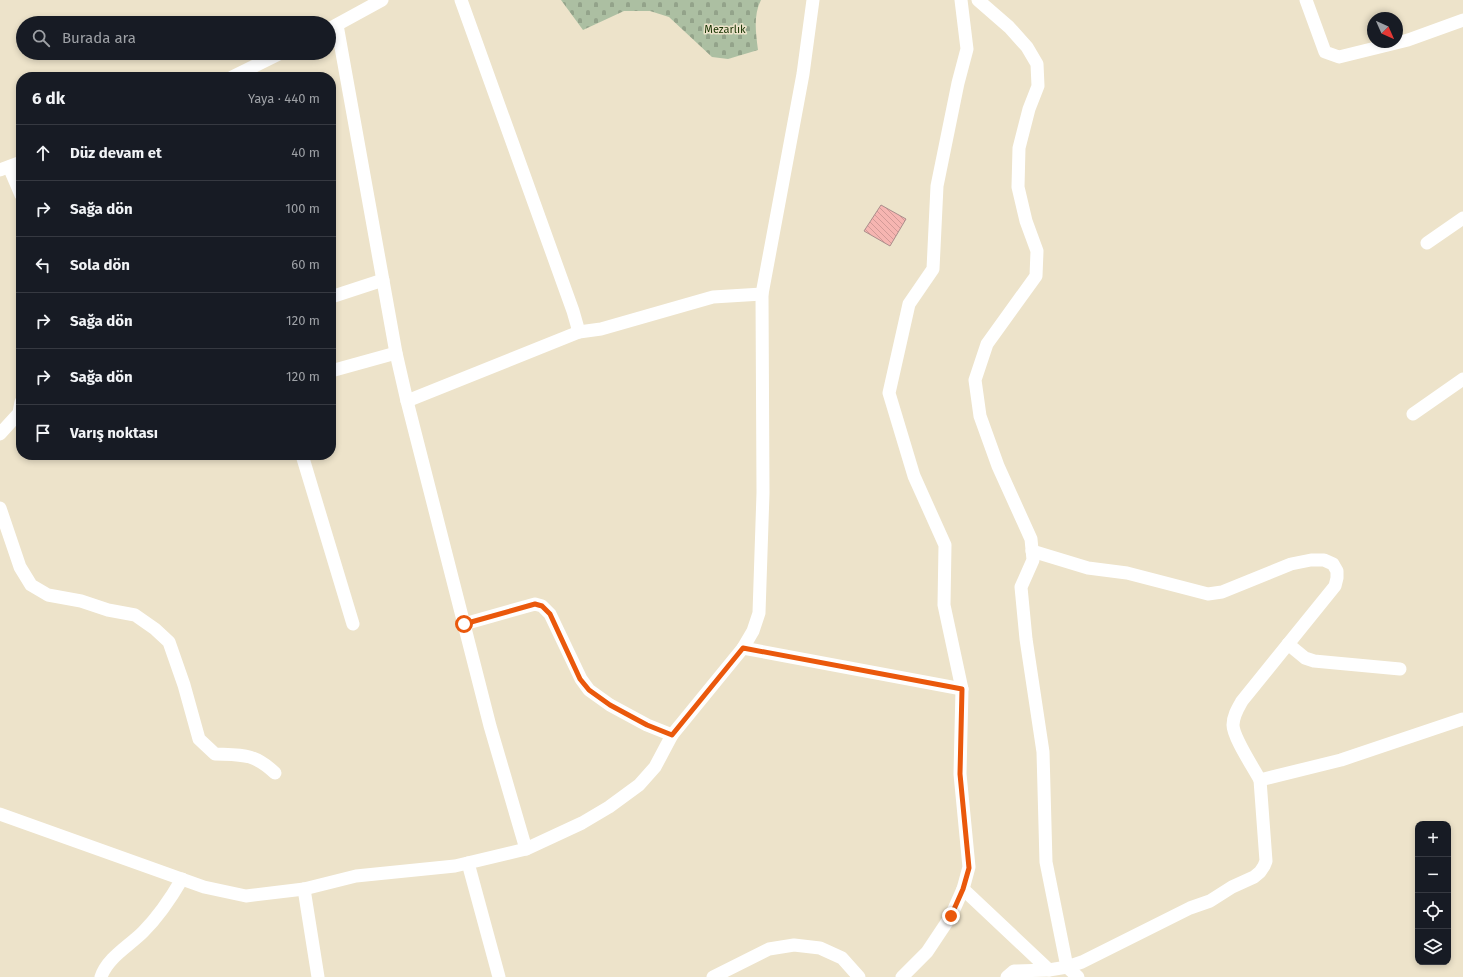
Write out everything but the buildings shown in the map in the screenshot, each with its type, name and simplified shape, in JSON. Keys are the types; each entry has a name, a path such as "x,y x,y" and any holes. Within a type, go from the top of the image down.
{"street":[{"path":"336,25 382,0"},
{"path":"461,0 573,311 579,332"},
{"path":"0,814 204,887 246,896 304,889 356,876 468,864 526,849 582,823 609,808 639,785 655,767 672,735 743,648 759,614 763,486 762,294 803,74 813,0"},
{"path":"902,977 927,952 951,916 963,889 969,868 960,774 962,689 944,605 945,545 914,476 888,393 909,304 933,269 937,186 958,83 967,49 961,0"},
{"path":"978,0 1009,27 1027,47 1037,64 1038,86 1029,109 1019,148 1018,187 1026,221 1037,251 1036,276 987,344 975,380 980,416 998,466 1031,539 1034,560 1021,587 1026,639 1043,752 1046,862 1067,967 1078,977"},
{"path":"1306,0 1325,52 1339,57 1408,40 1463,20"},
{"path":"336,42 396,353 407,401 490,726 526,849"},
{"path":"242,72 267,60"},
{"path":"16,164 4,169 16,187"},
{"path":"1427,243 1463,218"},
{"path":"336,295 383,280"},
{"path":"407,401 579,332 601,329 713,297 762,294"},
{"path":"336,370 396,353"},
{"path":"1413,414 1463,379"},
{"path":"0,434 16,415"},
{"path":"304,460 353,624"},
{"path":"0,508 20,567 31,585 48,595 81,601 108,610 135,615 155,629 169,642 184,685 199,739 215,754 247,755 266,764 275,773"},
{"path":"1006,977 1014,971 1049,970 1067,967 1082,962 1190,908 1210,901 1232,887 1254,877 1260,872 1266,861 1260,780 1237,737 1233,725 1235,713 1242,701 1335,586 1338,578 1337,571 1333,564 1324,560 1311,560 1291,564 1222,592 1208,594 1127,573 1088,568 1032,551"},
{"path":"464,624 535,604 542,606 550,614 580,679 589,690 610,705 647,725 672,735"},
{"path":"1288,644 1305,658 1314,661 1400,669"},
{"path":"743,648 962,689"},
{"path":"1260,780 1341,760 1463,719"},
{"path":"468,864 498,977"},
{"path":"101,977 104,968 144,932 165,907 182,879"},
{"path":"304,889 318,977"},
{"path":"963,889 1049,970"},
{"path":"713,977 769,949 794,945 820,948 842,958 859,977"}],"green space":[{"name":"Mezarlık","path":"561,0 761,0 758,6 756,18 758,50 728,59 712,57 669,17 650,11 624,11 583,30"}],"route":[{"path":"464,624 535,604 542,606 550,614 580,679 589,690 610,705 647,725 672,735 743,648 962,689 960,774 969,868 963,889 951,916"}]}
